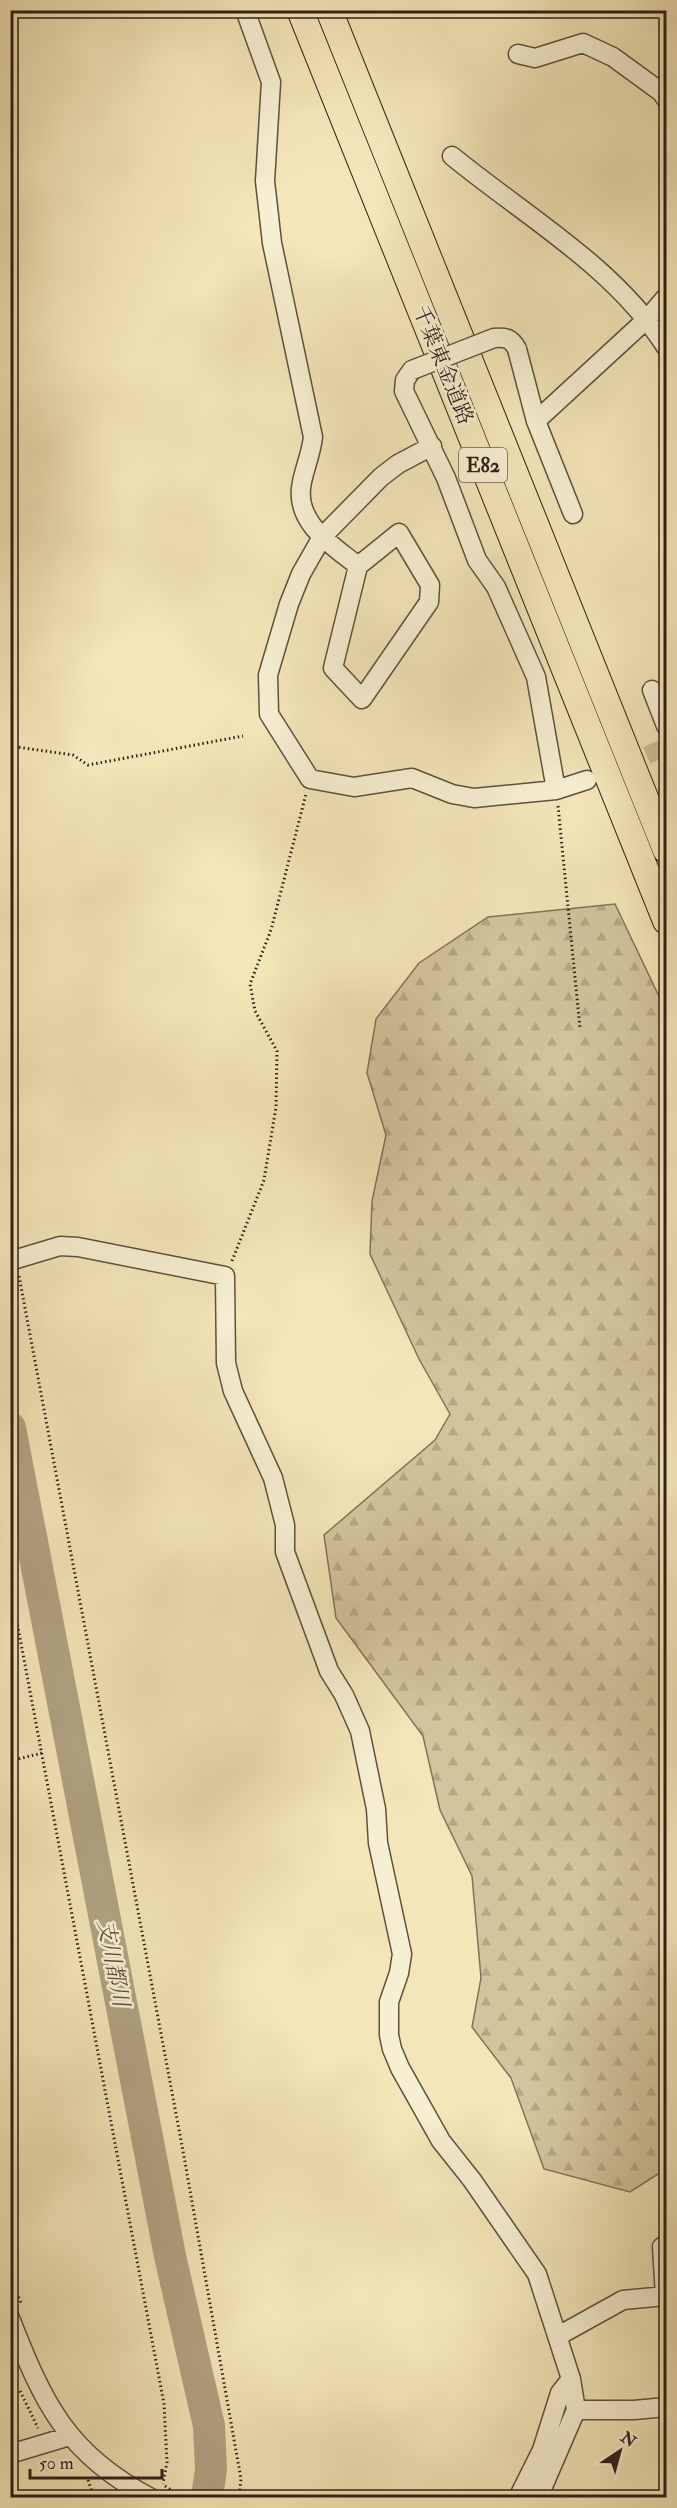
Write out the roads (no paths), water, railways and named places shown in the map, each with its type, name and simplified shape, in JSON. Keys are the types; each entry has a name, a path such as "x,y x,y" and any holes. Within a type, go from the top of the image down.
{"highway":[{"name":"千葉東金道路","path":"300,10 666,921"},
{"name":"千葉東金道路","path":"329,10 666,850"}],"street":[{"path":"245,10 271,82 265,181 272,243 313,437 310,459 301,483 301,501 305,518 322,537 358,566"},
{"path":"518,54 534,58 583,43 613,57 666,99"},
{"path":"452,156 586,260 648,318 666,347"},
{"path":"536,421 648,318 666,297"},
{"path":"556,789 536,677 495,587 477,560 432,446 404,391 405,380 412,370 494,338 504,337 512,340 517,349 536,421 573,514"},
{"path":"432,446 398,464 381,477 322,537 301,574 268,675 269,714 310,779 354,787 412,778 452,794 474,798 556,789 587,780"},
{"path":"399,533 430,585 429,602 362,699 333,668 358,566 399,533"},
{"path":"652,690 666,726"},
{"path":"14,1260 60,1246 78,1247 225,1276 226,1363 233,1391 273,1478 285,1525 285,1552 321,1649 360,1731 376,1809 378,1843 387,1875 388,1899 402,1954 399,1973 389,2002 389,2035 392,2049 400,2068 441,2141 472,2180 537,2274 571,2379 576,2410 538,2498"},
{"path":"558,2336 623,2300 665,2296 662,2247 666,2244"},
{"path":"17,2313 39,2388 70,2436 119,2490 157,2491"},
{"path":"518,2498 542,2450 560,2393 571,2379"},
{"path":"576,2410 634,2410 666,2407"},
{"path":"10,2454 70,2436"}],"waterway":[{"name":"支川都川","path":"10,1428 170,2256 209,2426 211,2469 207,2498"}],"tunnel":[{"path":"622,766 666,747"}]}
